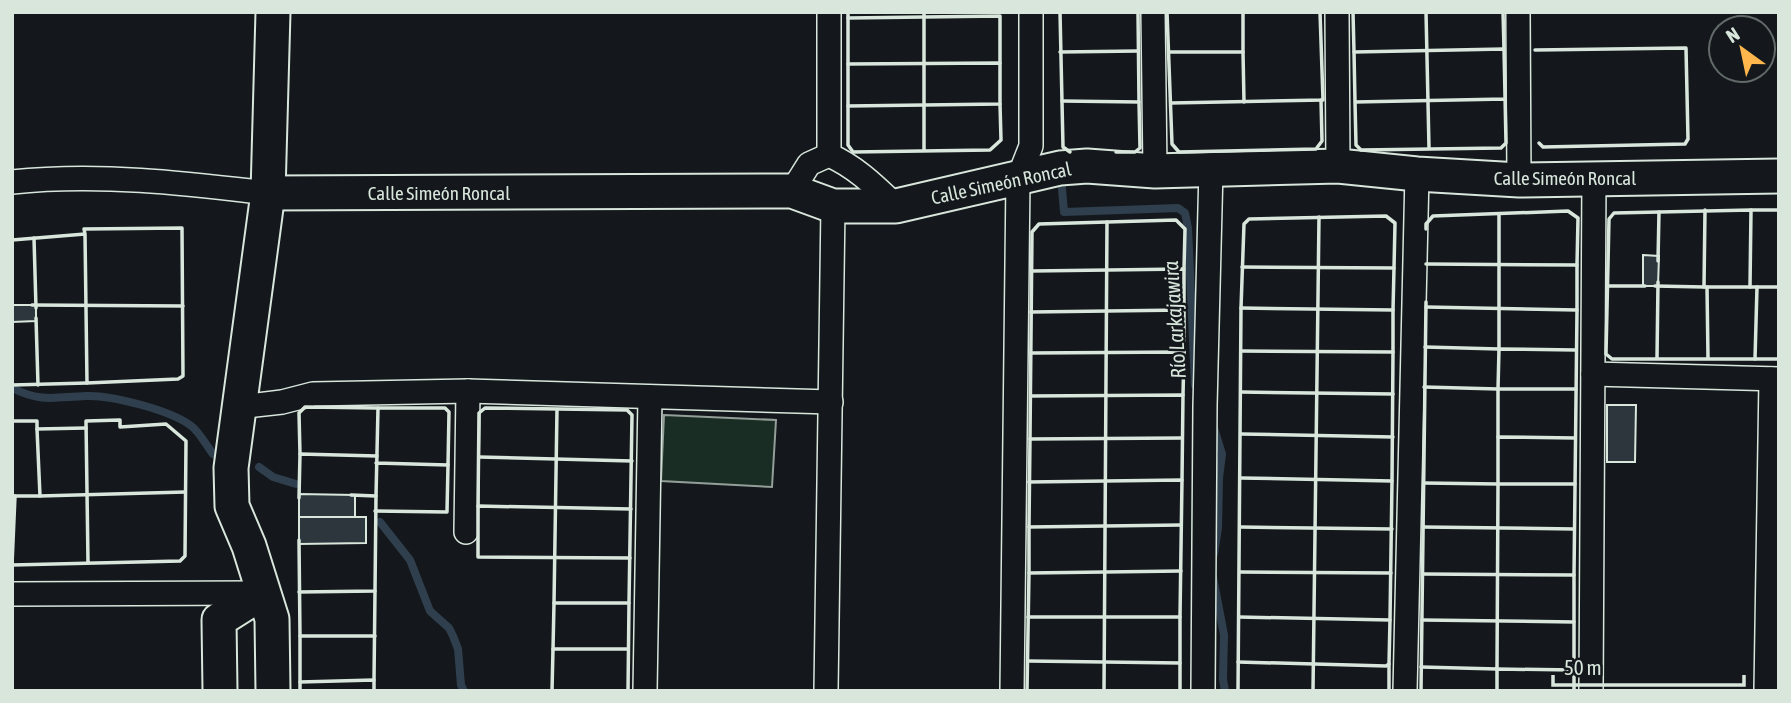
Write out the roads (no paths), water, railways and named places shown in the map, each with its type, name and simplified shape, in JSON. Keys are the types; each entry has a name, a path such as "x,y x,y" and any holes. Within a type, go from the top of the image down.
{"street":[{"path":"273,12 268,193 232,468 232,506 271,619 273,691"},
{"path":"829,12 829,155"},
{"path":"1013,691 1018,179 1031,146 1031,12"},
{"path":"1153,12 1155,171"},
{"path":"1337,12 1338,166"},
{"path":"1518,12 1518,180"},
{"path":"792,191 809,164 829,155 845,162 869,179 896,206"},
{"name":"Calle Simeón Roncal","path":"268,193 792,191 833,206 896,206 1060,168 1087,166 1155,171 1338,166 1518,180 1779,176"},
{"path":"1203,691 1205,406 1211,169"},
{"path":"1405,691 1417,174"},
{"path":"12,182 114,178 268,193"},
{"path":"1591,691 1594,178"},
{"path":"826,691 833,206"},
{"path":"1593,374 1775,379 1766,691"},
{"path":"239,407 313,394 468,391 831,402"},
{"path":"466,532 468,391"},
{"path":"645,691 650,397"},
{"path":"12,594 262,593"},
{"path":"220,691 219,620 262,593"}],"waterway":[{"name":"Río Larkajawira","path":"1061,177 1064,212 1178,208 1185,213 1188,228 1195,385"},
{"path":"12,388 32,396 97,396 155,409 190,425 213,454"},
{"name":"Río Larkajawira","path":"1213,425 1222,454 1214,554"},
{"path":"259,467 273,477 296,484"},
{"path":"380,522 410,560 430,611 449,628 453,636 458,649 461,685 464,691"},
{"name":"Río Larkajawira","path":"1213,577 1224,635 1225,691"}]}
